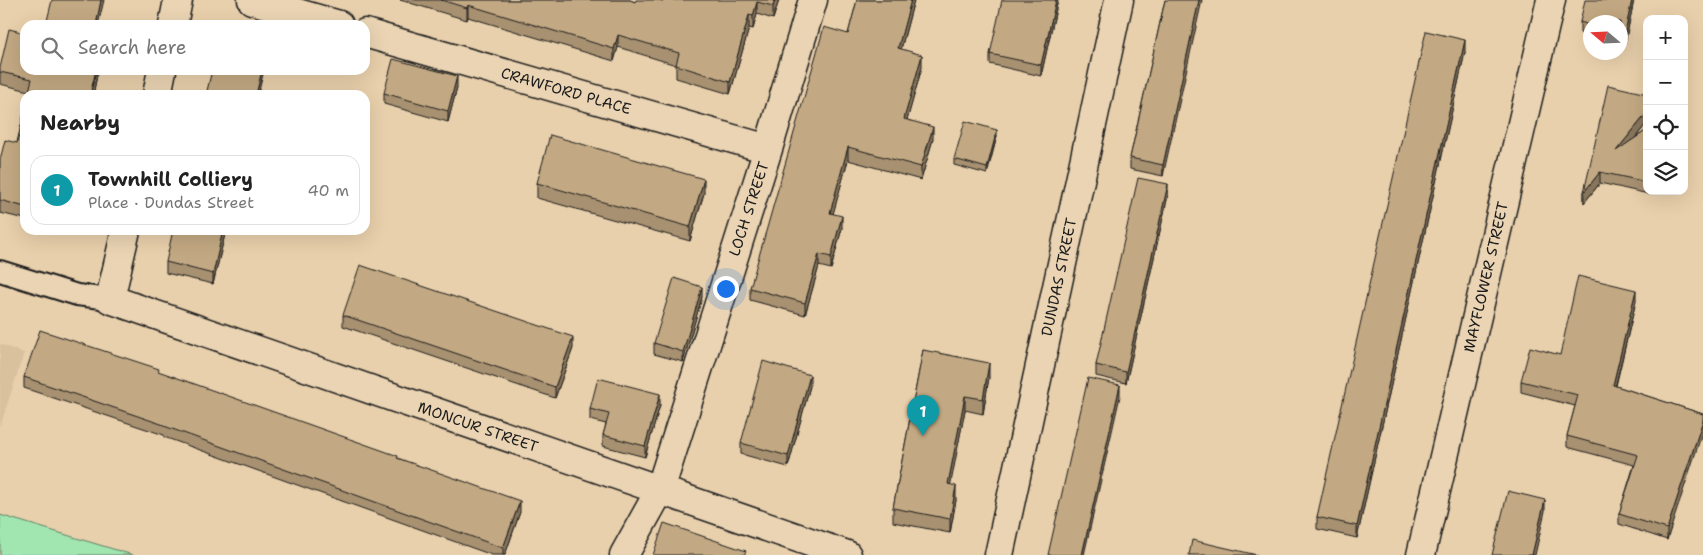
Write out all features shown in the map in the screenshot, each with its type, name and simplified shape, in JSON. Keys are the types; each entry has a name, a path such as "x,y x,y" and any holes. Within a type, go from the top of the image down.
{"street":[{"path":"174,20 178,0"},
{"path":"252,0 322,20"},
{"name":"LOCH STREET","path":"624,555 660,490 813,0"},
{"name":"DUNDAS STREET","path":"999,555 1119,0"},
{"name":"MAYFLOWER STREET","path":"1421,555 1551,0"},
{"name":"CRAWFORD PLACE","path":"370,34 768,149"},
{"path":"157,90 161,75"},
{"path":"110,299 125,235"},
{"name":"MONCUR STREET","path":"110,299 837,553"}],"lane":[{"path":"0,271 77,295 110,299"}],"shaded area":[{"path":"0,344 24,353 0,427"}],"green space":[{"path":"0,515 133,555 0,555"}],"building":[{"path":"52,0 101,0 97,20 47,20"},
{"path":"441,0 630,0 635,2 636,0 775,0 773,6 757,2 753,16 749,15 730,82 676,65 679,53 618,35 614,49 468,5 467,8"},
{"path":"857,0 911,0 898,48 922,55 904,119 933,127 921,167 848,147 830,213 842,216 831,257 819,254 805,303 750,288 824,27 848,34"},
{"path":"1002,0 1056,0 1041,65 990,54"},
{"path":"1165,0 1199,0 1163,165 1130,158"},
{"path":"1585,0 1632,0 1628,18 1628,15 1583,15 1583,23 1580,22"},
{"path":"9,29 20,32 20,75 95,75 91,90 29,90 32,79 0,72"},
{"path":"1426,31 1465,40 1357,526 1317,517"},
{"path":"393,59 457,76 448,111 384,93"},
{"path":"211,75 261,75 257,90 207,90"},
{"path":"1608,85 1643,93 1643,118 1616,151 1643,133 1643,181 1600,172 1584,192"},
{"path":"965,121 997,130 987,168 954,159"},
{"path":"20,130 20,206 0,200 0,160 5,140 17,143"},
{"path":"550,135 704,179 690,227 537,183"},
{"path":"1138,178 1168,184 1126,372 1096,365"},
{"path":"172,235 222,235 213,274 166,262"},
{"path":"360,265 573,337 555,387 343,315"},
{"path":"1578,276 1636,290 1613,385 1703,414 1703,420 1667,529 1619,514 1638,455 1567,436 1578,395 1521,381 1530,347 1560,355"},
{"path":"674,278 702,287 683,352 654,343"},
{"path":"40,330 159,369 158,371 520,501 503,548 164,425 24,377"},
{"path":"923,350 989,363 983,399 965,396 948,484 956,486 950,519 893,508"},
{"path":"763,361 810,375 788,456 741,443"},
{"path":"598,378 660,394 645,446 603,435 609,414 590,409"},
{"path":"1088,378 1120,385 1082,555 1048,555"},
{"path":"1508,491 1545,500 1532,555 1492,555"},
{"path":"664,523 746,551 744,555 653,555"},
{"path":"1192,540 1257,555 1189,555"}],"place":[{"name":"Townhill Colliery","path":"923,436"}]}
